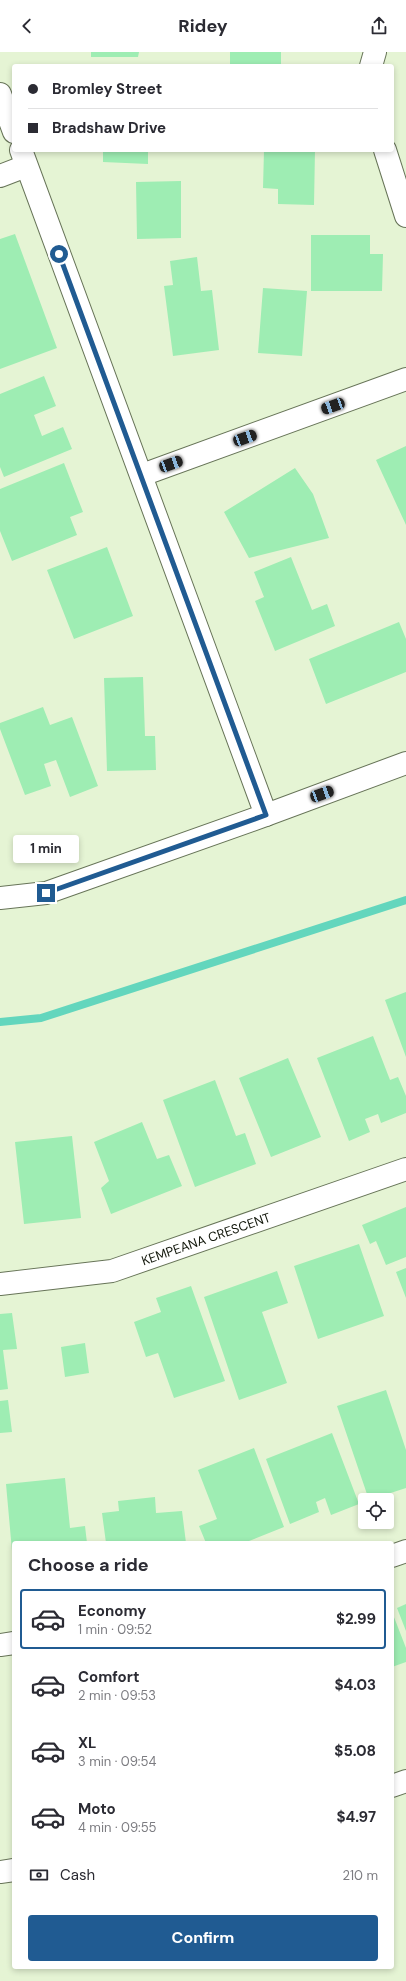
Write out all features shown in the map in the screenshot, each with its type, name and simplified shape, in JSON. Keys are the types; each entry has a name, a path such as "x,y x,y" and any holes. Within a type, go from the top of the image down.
{"street":[{"path":"372,64 375,52"},
{"path":"0,94 12,127"},
{"path":"386,152 406,216"},
{"path":"0,176 23,158 142,475 266,815"},
{"path":"142,475 406,380"},
{"path":"0,898 46,893 266,815 406,763"},
{"name":"KEMPEANA CRESCENT","path":"0,1284 112,1271 406,1169"},
{"path":"394,1555 406,1551"},
{"path":"0,1645 12,1643"},
{"path":"394,1785 406,1781"},
{"path":"0,1872 12,1870"}],"building":[{"path":"91,52 139,52 138,57 91,57"},
{"path":"230,52 281,52 281,64 230,64"},
{"path":"103,152 148,152 148,164 103,162"},
{"path":"264,152 315,152 314,205 278,204 278,189 263,188"},
{"path":"181,181 181,238 137,239 136,182"},
{"path":"15,234 57,348 0,369 0,239"},
{"path":"311,235 370,235 370,254 383,254 382,291 311,291"},
{"path":"197,257 201,291 212,290 219,350 173,356 164,286 173,285 170,261"},
{"path":"263,288 307,291 302,356 258,353"},
{"path":"44,376 56,406 34,415 42,436 63,427 72,449 4,477 0,467 0,394"},
{"path":"406,446 406,525 376,460"},
{"path":"64,463 83,512 70,517 77,535 12,561 0,531 0,489"},
{"path":"295,468 313,494 329,538 249,558 224,512"},
{"path":"107,547 133,616 74,639 47,570"},
{"path":"291,557 312,610 327,604 335,626 275,651 255,601 264,597 254,572"},
{"path":"399,622 406,639 406,672 326,704 309,659"},
{"path":"143,677 145,736 155,736 156,770 107,771 104,678"},
{"path":"43,707 50,725 72,717 98,786 70,797 56,760 44,764 51,786 25,795 0,729 0,723"},
{"path":"406,992 406,1057 385,1000"},
{"path":"373,1036 390,1080 398,1077 406,1096 406,1113 381,1123 378,1114 365,1119 370,1132 349,1141 317,1058"},
{"path":"288,1058 321,1137 271,1157 239,1078"},
{"path":"215,1080 236,1136 245,1133 256,1164 195,1187 163,1100"},
{"path":"142,1122 157,1159 169,1155 182,1186 111,1214 101,1188 109,1181 94,1142"},
{"path":"72,1136 81,1218 24,1224 15,1142"},
{"path":"406,1207 406,1257 386,1265 376,1241 370,1244 362,1225"},
{"path":"359,1244 384,1316 318,1339 294,1266"},
{"path":"406,1268 406,1298 396,1272"},
{"path":"277,1271 288,1303 262,1312 287,1383 239,1400 204,1297"},
{"path":"191,1286 225,1381 174,1398 158,1353 146,1357 134,1322 161,1312 156,1298"},
{"path":"12,1313 17,1349 3,1350 8,1389 0,1390 0,1314"},
{"path":"85,1343 89,1373 65,1377 61,1347"},
{"path":"386,1390 406,1450 406,1488 391,1493 367,1493 337,1406"},
{"path":"8,1400 12,1432 0,1433 0,1401"},
{"path":"332,1433 358,1504 331,1515 325,1498 316,1502 319,1512 290,1524 266,1459"},
{"path":"254,1448 284,1527 249,1541 205,1541 199,1526 217,1519 198,1470"},
{"path":"65,1478 70,1528 85,1526 87,1541 12,1541 12,1551 6,1484"},
{"path":"155,1497 156,1513 182,1511 186,1541 106,1541 102,1513 119,1511 118,1501"},
{"path":"406,1604 406,1631 397,1608"},
{"path":"394,1617 406,1648 406,1662 394,1666"}],"waterway":[{"path":"0,1022 41,1018 406,900"}],"route":[{"path":"46,893 266,815 142,475 59,254"}]}
